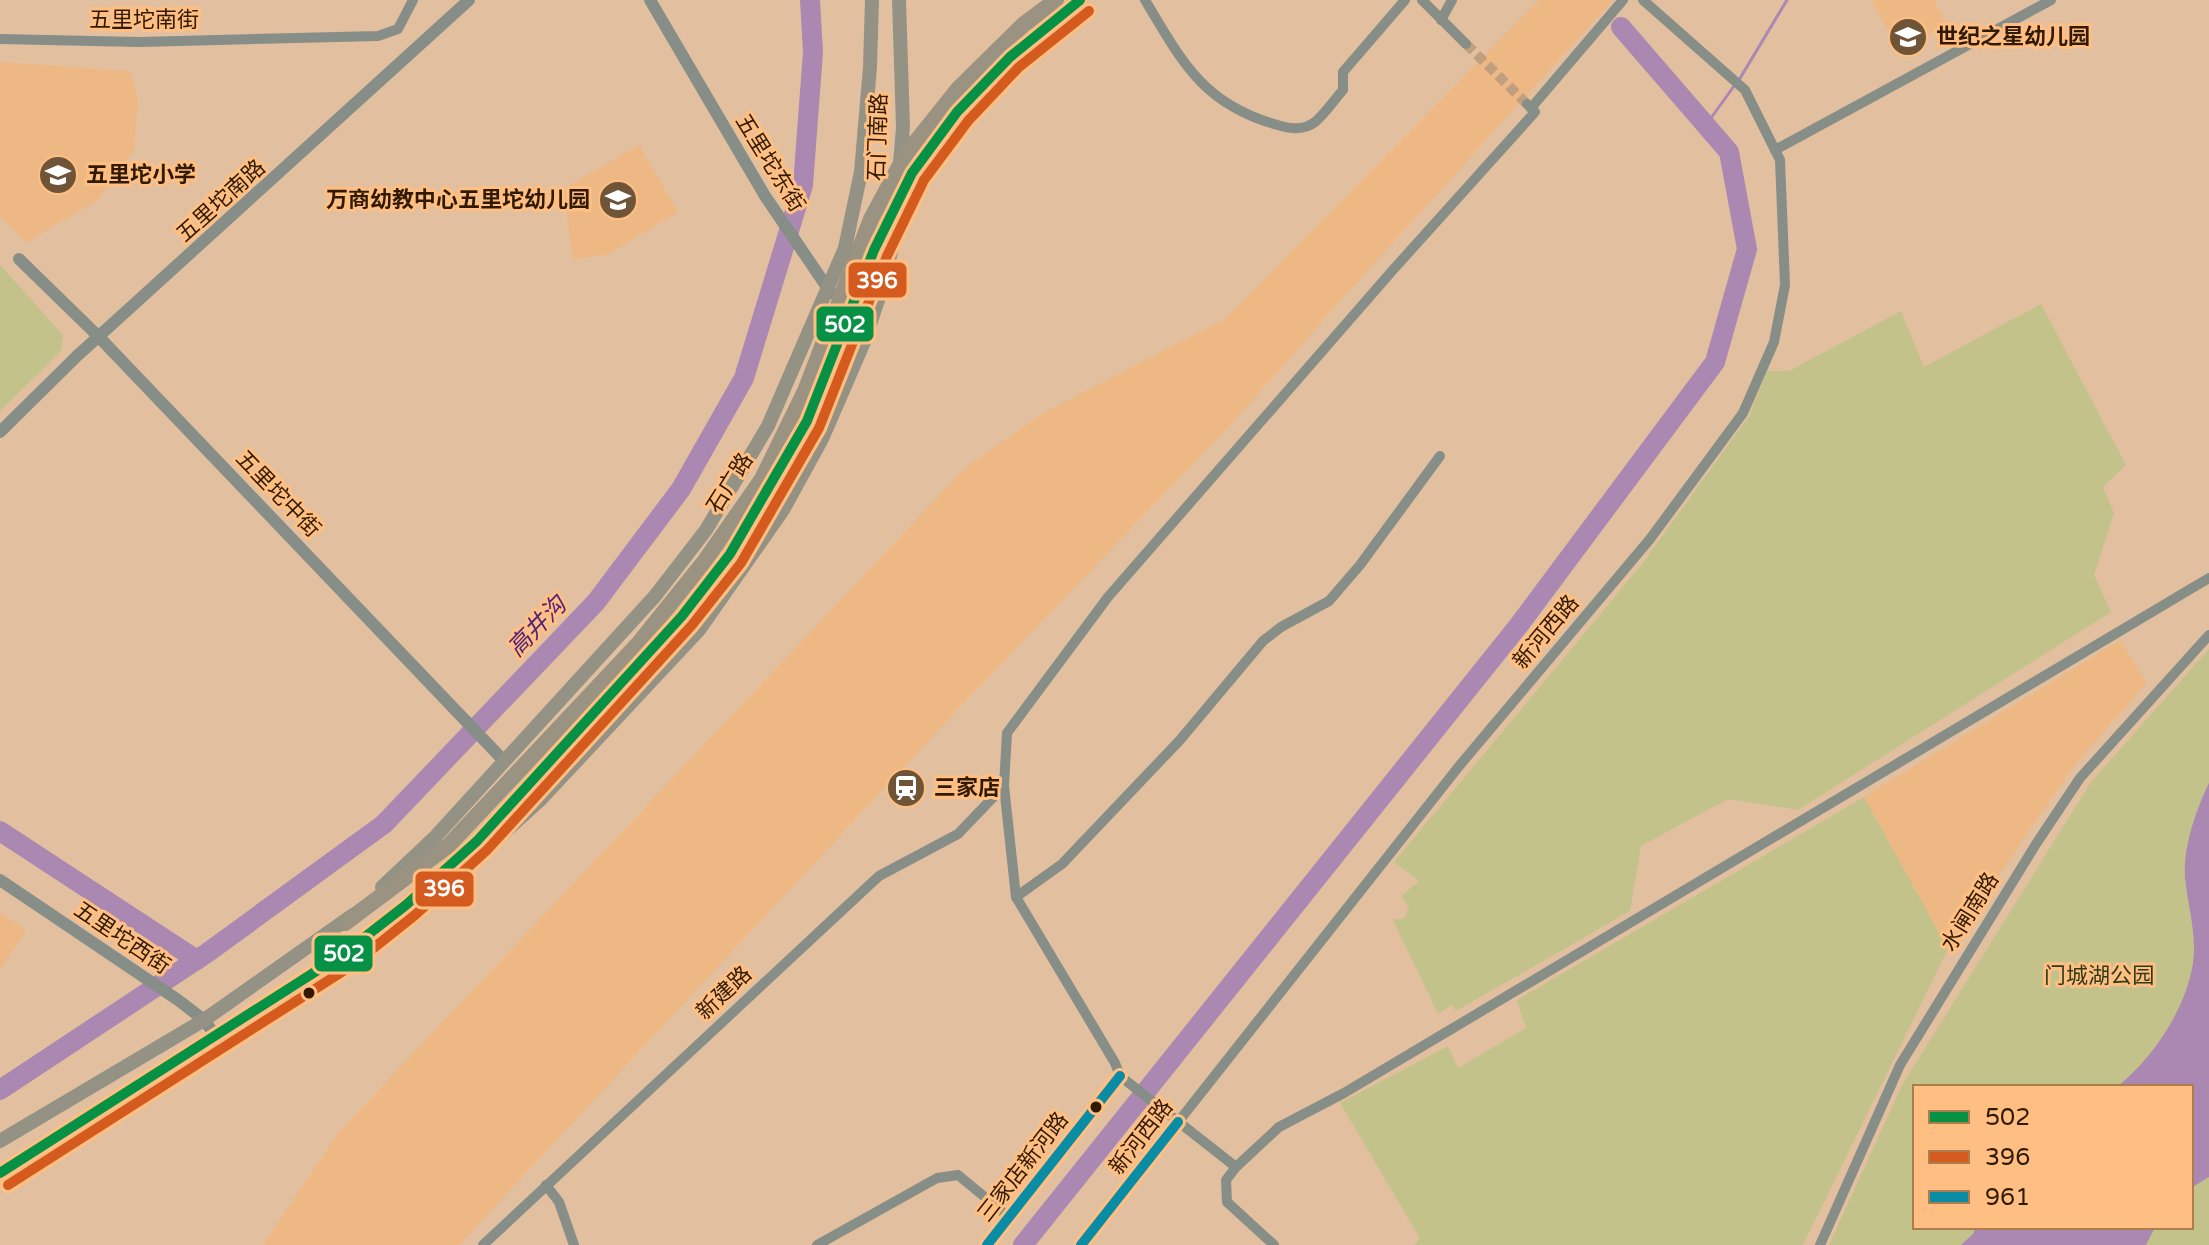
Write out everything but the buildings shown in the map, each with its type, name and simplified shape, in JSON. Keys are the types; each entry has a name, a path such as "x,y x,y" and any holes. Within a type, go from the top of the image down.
{"main road":[{"name":"石门南路","path":"0,1141 204,1020 345,923 436,836 655,596 706,530 768,426 845,248 861,172 872,0"},
{"name":"石门南路","path":"0,1173 343,954 406,905 472,862 541,799 699,630 783,510 822,439 864,342 885,279 895,233 903,127 899,0"},
{"name":"石广路","path":"345,923 449,845 638,644 704,562 762,479 805,391 871,219 906,154 958,89 1023,25 1056,0"},
{"name":"石广路","path":"406,905 477,841 682,616 730,554 807,421 874,250 912,173 957,112 1000,68 1080,0"}],"street":[{"name":"五里坨南街","path":"0,39 139,42 378,36 398,29 413,0"},
{"name":"五里坨南路","path":"0,432 99,337 469,0"},
{"name":"五里坨东街","path":"650,0 765,196 864,342"},
{"path":"1145,0 1178,55 1204,87 1230,105 1259,119 1294,129 1314,123 1343,90 1343,72 1405,0"},
{"path":"1422,0 1466,44"},
{"path":"1441,20 1452,0"},
{"path":"1236,1167 1120,1076 1016,897 1004,786 1007,733 1108,597 1535,112 1529,106 1623,0"},
{"name":"新河西路","path":"1081,1245 1460,765 1650,539 1743,413 1774,342 1785,285 1780,160 1745,90 1643,0"},
{"path":"1775,150 2051,0"},
{"name":"五里坨中街","path":"19,259 99,337 504,761"},
{"path":"1016,897 1062,864 1180,740 1263,641 1281,627 1329,601 1360,565 1440,456"},
{"path":"1274,1245 1227,1202 1226,1180 1279,1127 1344,1093 2209,578"},
{"name":"水闸南路","path":"1820,1245 1900,1065 2036,844 2080,778 2209,635"},
{"name":"新建路","path":"483,1245 879,876 958,834 1004,786"},
{"name":"五里坨西街","path":"0,880 178,1000 204,1020 215,1035"},
{"name":"三家店新河路","path":"987,1245 1120,1076"},
{"path":"817,1245 937,1178 958,1175 1009,1217"},
{"path":"546,1185 559,1202 574,1245"}],"shaded area":[{"path":"1539,0 1613,0 1237,418 959,708 459,1245 263,1245 339,1132 969,465 1040,415 1226,318"},
{"name":"世纪之星幼儿园","path":"1871,0 1934,0 1947,24 1899,51"},
{"name":"五里坨小学","path":"0,62 130,71 138,97 134,150 98,200 25,243 0,215"},
{"name":"万商幼教中心五里坨幼儿园","path":"639,145 678,212 607,255 573,259 563,189"},
{"path":"2120,640 2147,683 2076,763 1948,949 1864,797"},
{"path":"2209,783 2209,1177 2193,1187 2193,1085 2119,1085 2143,1062 2166,1031 2189,980 2194,942 2185,866 2195,817"},
{"path":"0,913 26,930 0,970"},
{"path":"1975,1229 2154,1229 2146,1245 1961,1245"}],"green space":[{"path":"0,265 63,335 61,351 0,411"},
{"path":"2041,304 2126,465 2103,487 2114,513 2094,575 2111,612 1798,810 1728,799 1641,846 1630,911 1456,1011 1452,1005 1438,1014 1393,920 1404,918 1409,908 1401,896 1419,881 1394,862 1642,564 1749,416 1767,371 1789,371 1901,311 1924,367"},
{"name":"门城湖公园","path":"2209,649 2209,1245 1829,1245 1902,1085 2091,782"},
{"path":"1864,797 1948,949 1803,1245 1414,1245 1420,1238 1340,1103 1448,1046 1458,1068 1526,1028 1517,1000"}],"waterway":[{"name":"高井沟","path":"0,1090 207,953 384,824 596,602 681,489 744,378 803,185 813,52 810,0"},
{"path":"1739,80 1787,0"},
{"path":"1023,1245 1519,625 1715,362 1747,249 1729,152 1621,27"},
{"path":"1706,125 1734,86"},
{"path":"0,831 197,960"}],"tunnel":[{"path":"1466,44 1527,104"}],"transit line":[{"name":"502","path":"0,1173 343,954 406,905 477,841 682,616 730,554 807,421 874,250 912,173 957,112 1010,57 1080,0"},
{"name":"396","path":"8,1185 351,966 415,915 487,850 692,625 741,563 819,428 887,256 924,180 968,121 1019,67 1089,11"},
{"name":"961","path":"987,1245 1120,1076"},
{"name":"961","path":"1081,1245 1178,1122"}],"place":[{"name":"世纪之星幼儿园","path":"1908,37"},
{"name":"五里坨小学","path":"58,175"},
{"name":"万商幼教中心五里坨幼儿园","path":"618,200"},
{"name":"三家店","path":"906,788"}]}
